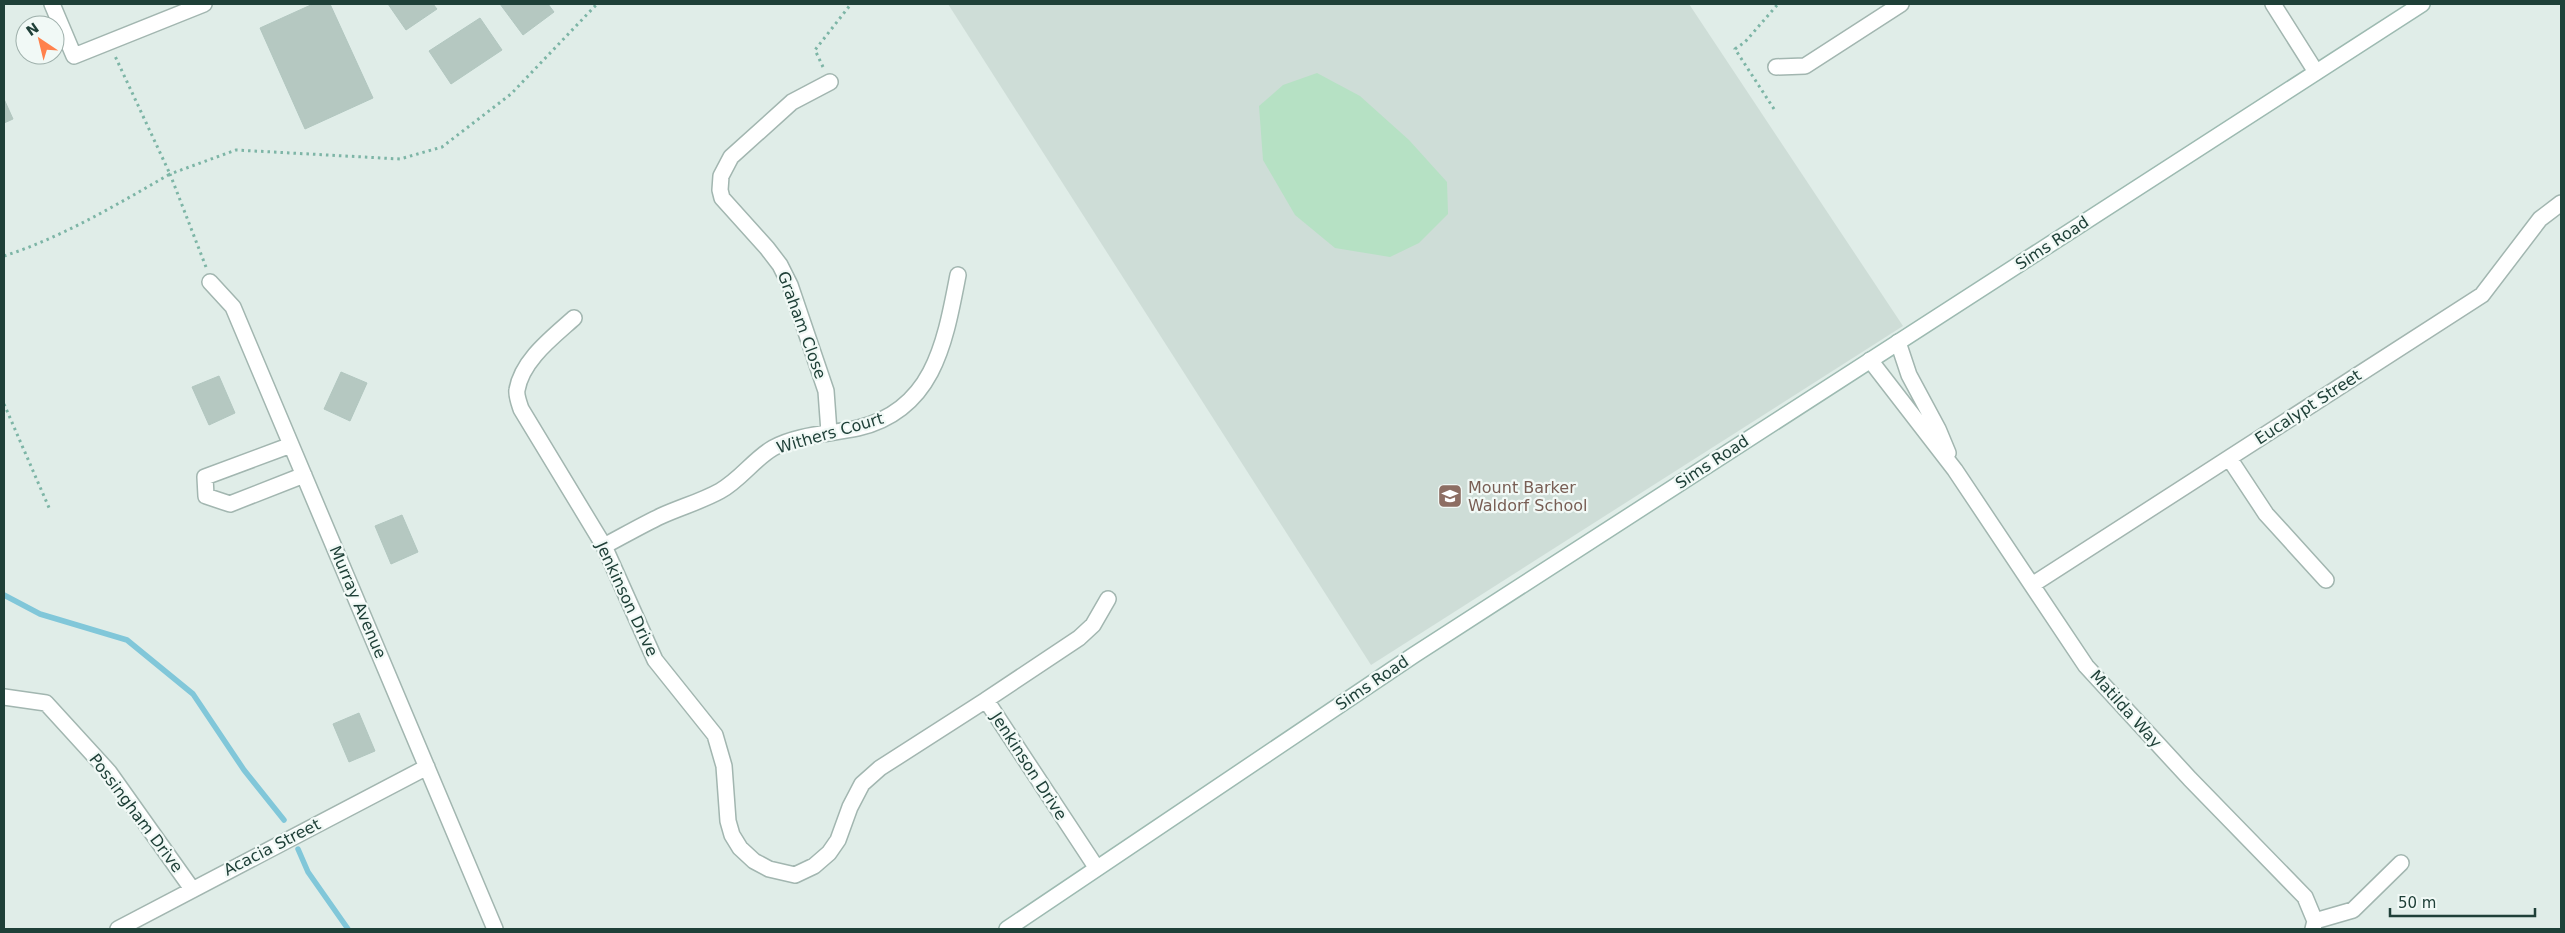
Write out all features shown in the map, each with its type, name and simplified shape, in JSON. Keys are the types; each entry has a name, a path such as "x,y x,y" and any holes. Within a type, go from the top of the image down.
{"street":[{"path":"52,4 74,56 204,4"},
{"path":"1776,67 1805,66 1901,4"},
{"path":"2273,4 2316,72"},
{"name":"Sims Road","path":"1007,929 1096,867 1414,655 2422,4"},
{"name":"Graham Close","path":"830,82 792,102 731,157 725,166 720,190 727,206 780,265 790,285 826,391 830,432"},
{"name":"Eucalypt Street","path":"2032,586 2482,295 2540,219 2561,203"},
{"name":"Withers Court","path":"604,546 661,516 721,490 774,447 885,420 920,392 933,369 948,326 958,275"},
{"name":"Murray Avenue","path":"210,282 233,308 495,929"},
{"name":"Jenkinson Drive","path":"574,318 539,351 521,377 517,392 521,408 604,546 655,660 715,735 724,766 728,822 732,836 740,848 754,861 768,869 795,875 814,866 829,853 838,840 850,806 862,784 880,768 986,700 1096,867"},
{"name":"Matilda Way","path":"1898,342 1909,375 1938,429 1955,470"},
{"name":"Matilda Way","path":"1870,360 1955,470 2086,666 2190,779 2305,897 2314,925"},
{"path":"291,445 205,478 206,496 230,504 304,474"},
{"path":"2229,458 2266,514 2326,580"},
{"path":"986,700 1079,638 1093,625 1108,599"},
{"name":"Possingham Drive","path":"4,697 46,704 109,772 192,889"},
{"name":"Acacia Street","path":"118,929 427,767"},
{"path":"2314,925 2353,910 2401,863"}],"path":[{"path":"4,256 39,244 83,223 170,174 236,150 284,155 400,159 442,147 511,94 597,4"},
{"path":"830,82 815,50 852,4"},
{"path":"1774,109 1735,49 1745,42 1778,4"},
{"path":"108,42 170,174 205,260 210,282"},
{"path":"4,404 50,510"}],"shaded area":[{"name":"Mount Barker Waldorf School","path":"948,4 1689,4 1903,326 1371,665"}],"green space":[{"path":"1317,73 1360,96 1409,140 1447,182 1448,214 1419,243 1390,257 1335,248 1295,215 1263,160 1259,106 1283,85"}],"building":[{"path":"313,4 330,4 373,98 305,129 260,28"},
{"path":"388,4 433,4 437,9 406,30"},
{"path":"500,4 548,4 554,12 523,35"},
{"path":"480,18 502,50 451,84 429,51"},
{"path":"4,99 13,119 4,123"},
{"path":"341,372 367,383 350,421 324,409"},
{"path":"219,376 235,413 209,425 192,387"},
{"path":"402,515 418,552 391,564 375,526"},
{"path":"359,713 375,751 349,762 333,724"}],"waterway":[{"path":"4,595 40,614 127,640 193,694 244,770 284,820"},
{"path":"298,849 308,872 348,929"}],"place":[{"name":"Mount Barker Waldorf School","path":"1450,496"}]}
